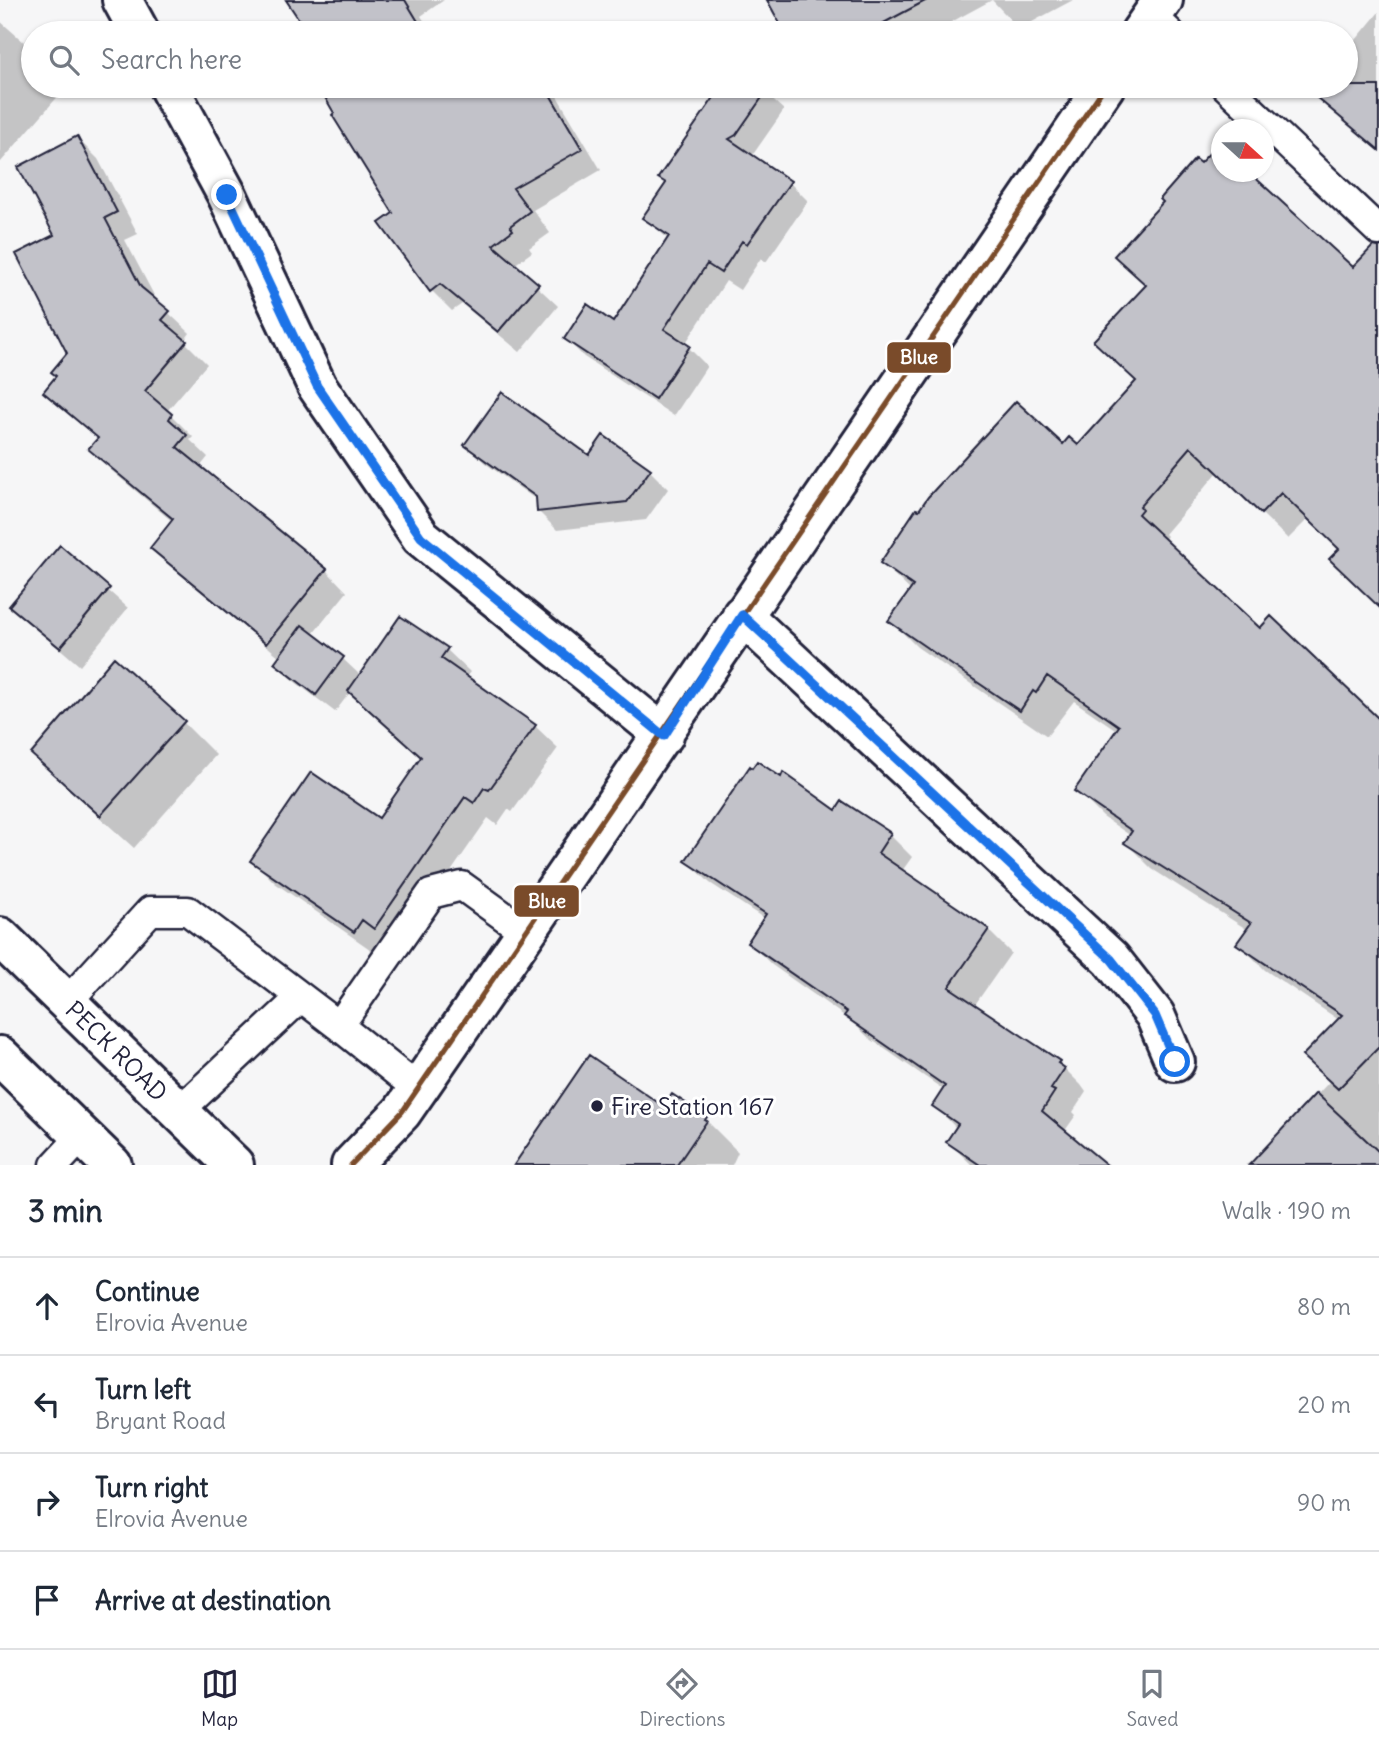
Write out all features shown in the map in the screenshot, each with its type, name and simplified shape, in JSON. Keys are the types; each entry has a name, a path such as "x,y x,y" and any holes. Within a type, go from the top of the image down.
{"street":[{"path":"122,0 133,21"},
{"path":"174,98 227,195 317,386 421,537 664,736"},
{"path":"351,1165 402,1112 664,736 742,615 1097,98"},
{"path":"742,615 1111,959 1155,1015 1175,1062"},
{"name":"PECK ROAD","path":"0,937 234,1165"},
{"path":"0,1056 112,1165"}],"lane":[{"path":"1239,98 1379,231"},
{"path":"339,1026 431,894 462,887 527,933"},
{"path":"67,1002 150,911 188,911 418,1089"},
{"path":"179,1111 300,998"},
{"path":"55,1165 82,1136"}],"building":[{"path":"286,0 405,0 418,21 300,21"},
{"path":"767,0 927,0 888,21 778,21"},
{"path":"1358,86 1379,86 1379,150 1317,98 1358,98"},
{"path":"325,98 552,98 582,149 513,188 530,211 510,226 513,230 493,245 539,284 498,332 440,284 430,292 379,223 393,213 332,115 334,113"},
{"path":"714,98 762,98 736,135 729,139 791,181 747,244 742,241 721,273 707,264 664,329 690,346 655,399 564,339 587,304 613,322 669,236 642,218 666,183 658,178"},
{"path":"77,136 117,212 105,218 141,287 170,311 162,320 187,341 145,391 172,414 169,419 187,435 177,447 327,569 266,644 150,548 173,519 88,449 98,438 43,392 56,376 51,372 67,353 16,254 54,235 18,167"},
{"path":"1211,152 1211,182 1260,182 1353,267 1373,246 1379,247 1379,607 1329,559 1339,549 1281,493 1261,514 1191,447 1140,506 1142,509 1138,514 1260,628 1271,616 1379,719 1379,1047 1338,1089 1302,1056 1342,1015 1236,944 1251,923 1124,843 1132,831 1074,791 1119,726 1047,676 1020,711 888,621 913,586 880,563 916,509 919,510 1016,401 1063,444 1069,437 1078,445 1136,381 1093,341 1146,285 1114,256 1163,202 1160,199 1195,159 1200,163"},
{"path":"502,392 589,455 603,435 651,469 627,502 537,512 536,497 464,445"},
{"path":"60,545 110,588 60,648 9,606"},
{"path":"400,616 448,648 441,658 536,725 489,790 484,788 474,803 465,797 374,929 362,920 354,932 250,861 311,772 379,818 421,757 348,691"},
{"path":"302,625 344,657 316,695 274,663"},
{"path":"114,657 185,721 100,816 31,754"},
{"path":"757,761 781,777 783,772 836,810 842,801 891,833 878,853 989,929 949,987 1060,1061 1058,1063 1065,1068 1051,1089 1055,1091 1042,1111 1107,1165 980,1165 946,1142 958,1124 932,1106 945,1086 844,1016 847,1012 747,943 766,914 685,861 750,766 752,768"},
{"name":"Fire Station 167","path":"589,1055 663,1106 672,1094 707,1117 707,1121 677,1165 514,1165"},
{"path":"1316,1093 1379,1152 1379,1165 1249,1165"}],"transit line":[{"name":"Blue","path":"351,1165 402,1112 1097,98"}],"place":[{"name":"Fire Station 167","path":"597,1106"}],"route":[{"path":"227,195 317,386 421,537 664,736 742,615 1111,959 1155,1015 1175,1062"}]}
